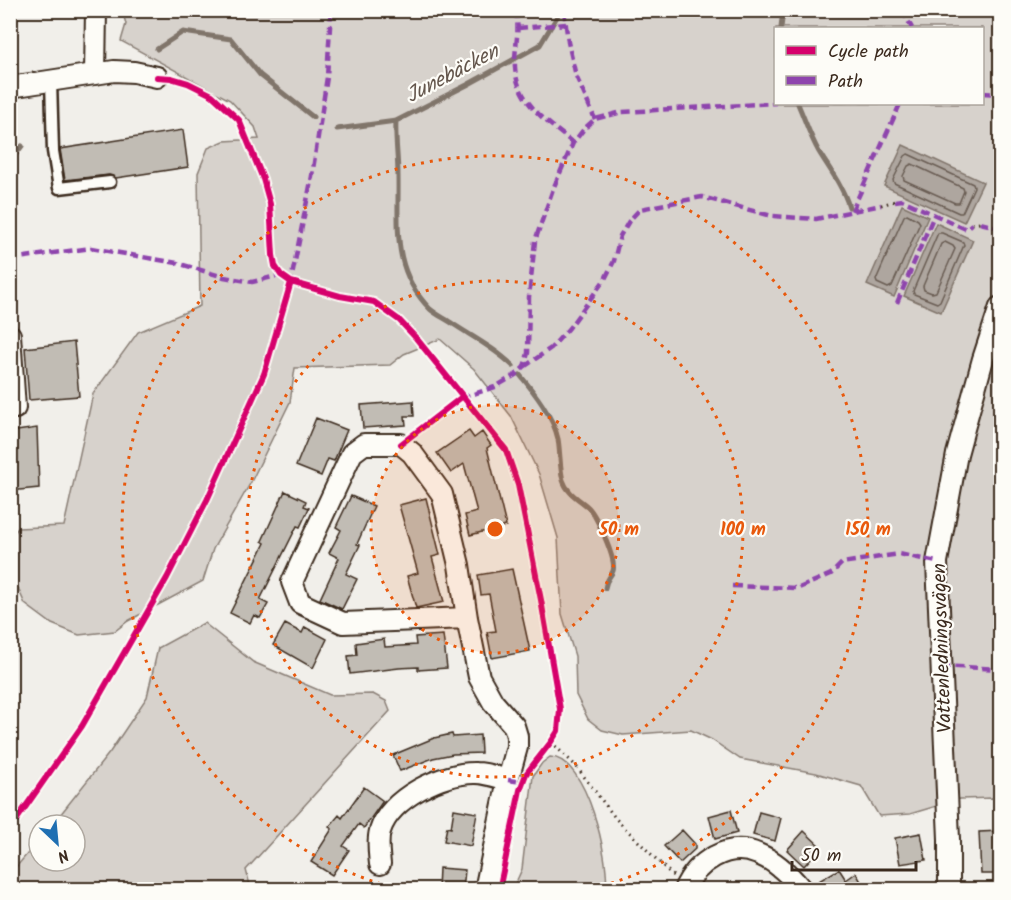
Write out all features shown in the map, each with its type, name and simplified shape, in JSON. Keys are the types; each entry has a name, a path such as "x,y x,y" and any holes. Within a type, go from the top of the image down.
{"street":[{"path":"95,74 96,10"},
{"path":"10,87 114,71 157,77"},
{"name":"Vattenledningsvägen","path":"949,890 949,839 937,562 957,454 982,359 1000,307"},
{"path":"10,335 15,408 10,408"},
{"path":"467,618 344,623 300,603 292,582 352,453 364,444 401,444 412,453 442,494 459,565 479,677 493,702 513,726 517,736 518,747 508,780 485,890"},
{"path":"380,864 378,842 380,830 387,818 405,799 421,788 456,774 477,773 508,780"},
{"path":"685,889 688,880 703,863 721,853 739,850 757,853 775,863 791,876 802,890"}],"lane":[{"path":"51,81 53,151 59,188 110,182"}],"path":[{"path":"881,205 895,201"},
{"path":"972,224 980,223"},
{"path":"551,742 576,766 616,819 685,889"}],"shaded area":[{"path":"196,10 1000,11 1000,805 993,798 960,799 910,814 879,816 861,786 816,773 740,759 712,740 691,730 623,735 602,730 588,719 576,695 575,656 562,614 558,538 539,474 511,416 474,369 440,339 404,354 390,365 295,368 290,402 251,482 213,549 203,581 128,621 115,631 79,635 52,624 25,604 10,570 10,538 18,528 64,526 93,394 138,332 200,306 198,173 208,148 224,141 259,139 255,127 230,100 121,41 126,24 124,17 178,15"},
{"path":"204,623 253,662 330,695 373,694 386,701 390,711 246,870 251,889 11,889 11,873 27,854 27,873 87,873 87,813 62,813 110,752 147,697 158,648"},
{"path":"550,757 563,762 575,774 585,791 600,835 606,889 513,889 522,869 533,776 542,763"}],"water":[{"path":"903,145 983,182 964,222 884,186"},
{"path":"902,205 928,217 894,297 867,285"},
{"path":"936,223 973,240 941,312 904,296"}],"building":[{"path":"183,130 188,167 116,178 109,175 65,180 60,149"},
{"path":"74,342 79,396 29,400 25,348"},
{"path":"413,401 414,416 405,416 406,425 363,428 361,405"},
{"path":"316,418 347,430 334,461 328,459 321,476 296,466"},
{"path":"37,428 39,488 10,491 10,432"},
{"path":"469,431 474,438 482,432 491,445 487,448 506,526 470,535 465,515 477,512 464,464 451,473 437,453"},
{"path":"285,491 306,501 304,506 309,508 300,527 297,526 260,600 268,604 260,618 254,615 250,623 230,613 265,543 262,541"},
{"path":"351,496 374,506 357,544 360,545 346,574 357,579 342,609 320,599 339,558 329,553 341,530 336,527"},
{"path":"426,498 440,555 432,557 444,602 416,608 407,576 418,573 399,505"},
{"path":"512,569 530,651 492,658 487,632 496,631 489,594 481,595 478,575"},
{"path":"285,624 302,633 305,627 327,639 313,668 273,645"},
{"path":"443,635 447,668 418,670 418,667 399,668 350,674 348,656 357,655 356,643 384,639 385,647 416,645 415,637"},
{"path":"452,734 453,737 480,735 481,753 453,754 433,758 400,771 393,755 434,738"},
{"path":"364,787 383,801 364,828 359,824 343,846 349,850 332,875 311,862 332,829 329,827 339,815 342,818"},
{"path":"454,809 477,813 471,846 444,841 447,827 451,828"},
{"path":"731,810 737,833 715,839 709,816"},
{"path":"759,812 781,818 775,841 753,835"},
{"path":"682,830 695,844 695,849 680,863 664,846"},
{"path":"804,831 821,847 804,866 787,850"},
{"path":"1000,831 1000,874 981,874 979,832"},
{"path":"921,833 926,860 900,864 895,838"},
{"path":"439,868 465,870 463,890 438,890"},
{"path":"839,869 846,880 856,873 866,890 814,890 812,885"}],"waterway":[{"name":"Junebäcken","path":"337,129 396,121 467,85 540,45 561,10"},
{"path":"781,27 783,10"},
{"name":"Junebäcken","path":"157,49 183,32 231,39 260,75 313,117"},
{"path":"798,105 816,146 840,186 849,207"},
{"path":"396,121 398,230 403,263 409,279 417,294 430,309 492,349 513,366"},
{"name":"Junebäcken","path":"10,162 22,146"},
{"path":"520,375 542,405 556,430 565,485 592,512 605,538 613,565 613,571 605,588"}],"marked path":[{"path":"290,286 312,176 327,77 331,10"},
{"path":"515,10 517,17 515,67 521,91 535,111 573,143"},
{"path":"564,10 576,76 595,119"},
{"path":"902,10 911,27"},
{"path":"518,28 566,24"},
{"path":"984,93 1000,94"},
{"path":"461,398 495,387 524,367 528,353 529,297 535,241 553,189 573,143 584,129 595,119 622,112 774,103"},
{"path":"852,211 900,105"},
{"path":"524,367 551,348 569,328 605,279 614,261 620,236 640,209 702,197 772,216 816,219 881,205"},
{"path":"895,201 902,200 966,229 972,224"},
{"path":"897,303 934,215"},
{"path":"980,223 1000,228"},
{"path":"10,259 91,248 177,263 224,277 252,282 281,275"},
{"path":"732,586 799,588 831,574 842,563 899,554 937,562"},
{"path":"941,666 1000,669"},
{"path":"508,780 522,782"}],"cycle path":[{"path":"157,77 188,83 212,95 239,120 263,179 270,204 273,255 275,266 281,275 291,282 340,296 374,302 399,320 506,450 518,485 560,709 558,731 526,774 520,790 499,890"},
{"path":"10,829 82,726 167,578 207,500 264,374 291,282"},
{"path":"401,444 463,396"}]}
